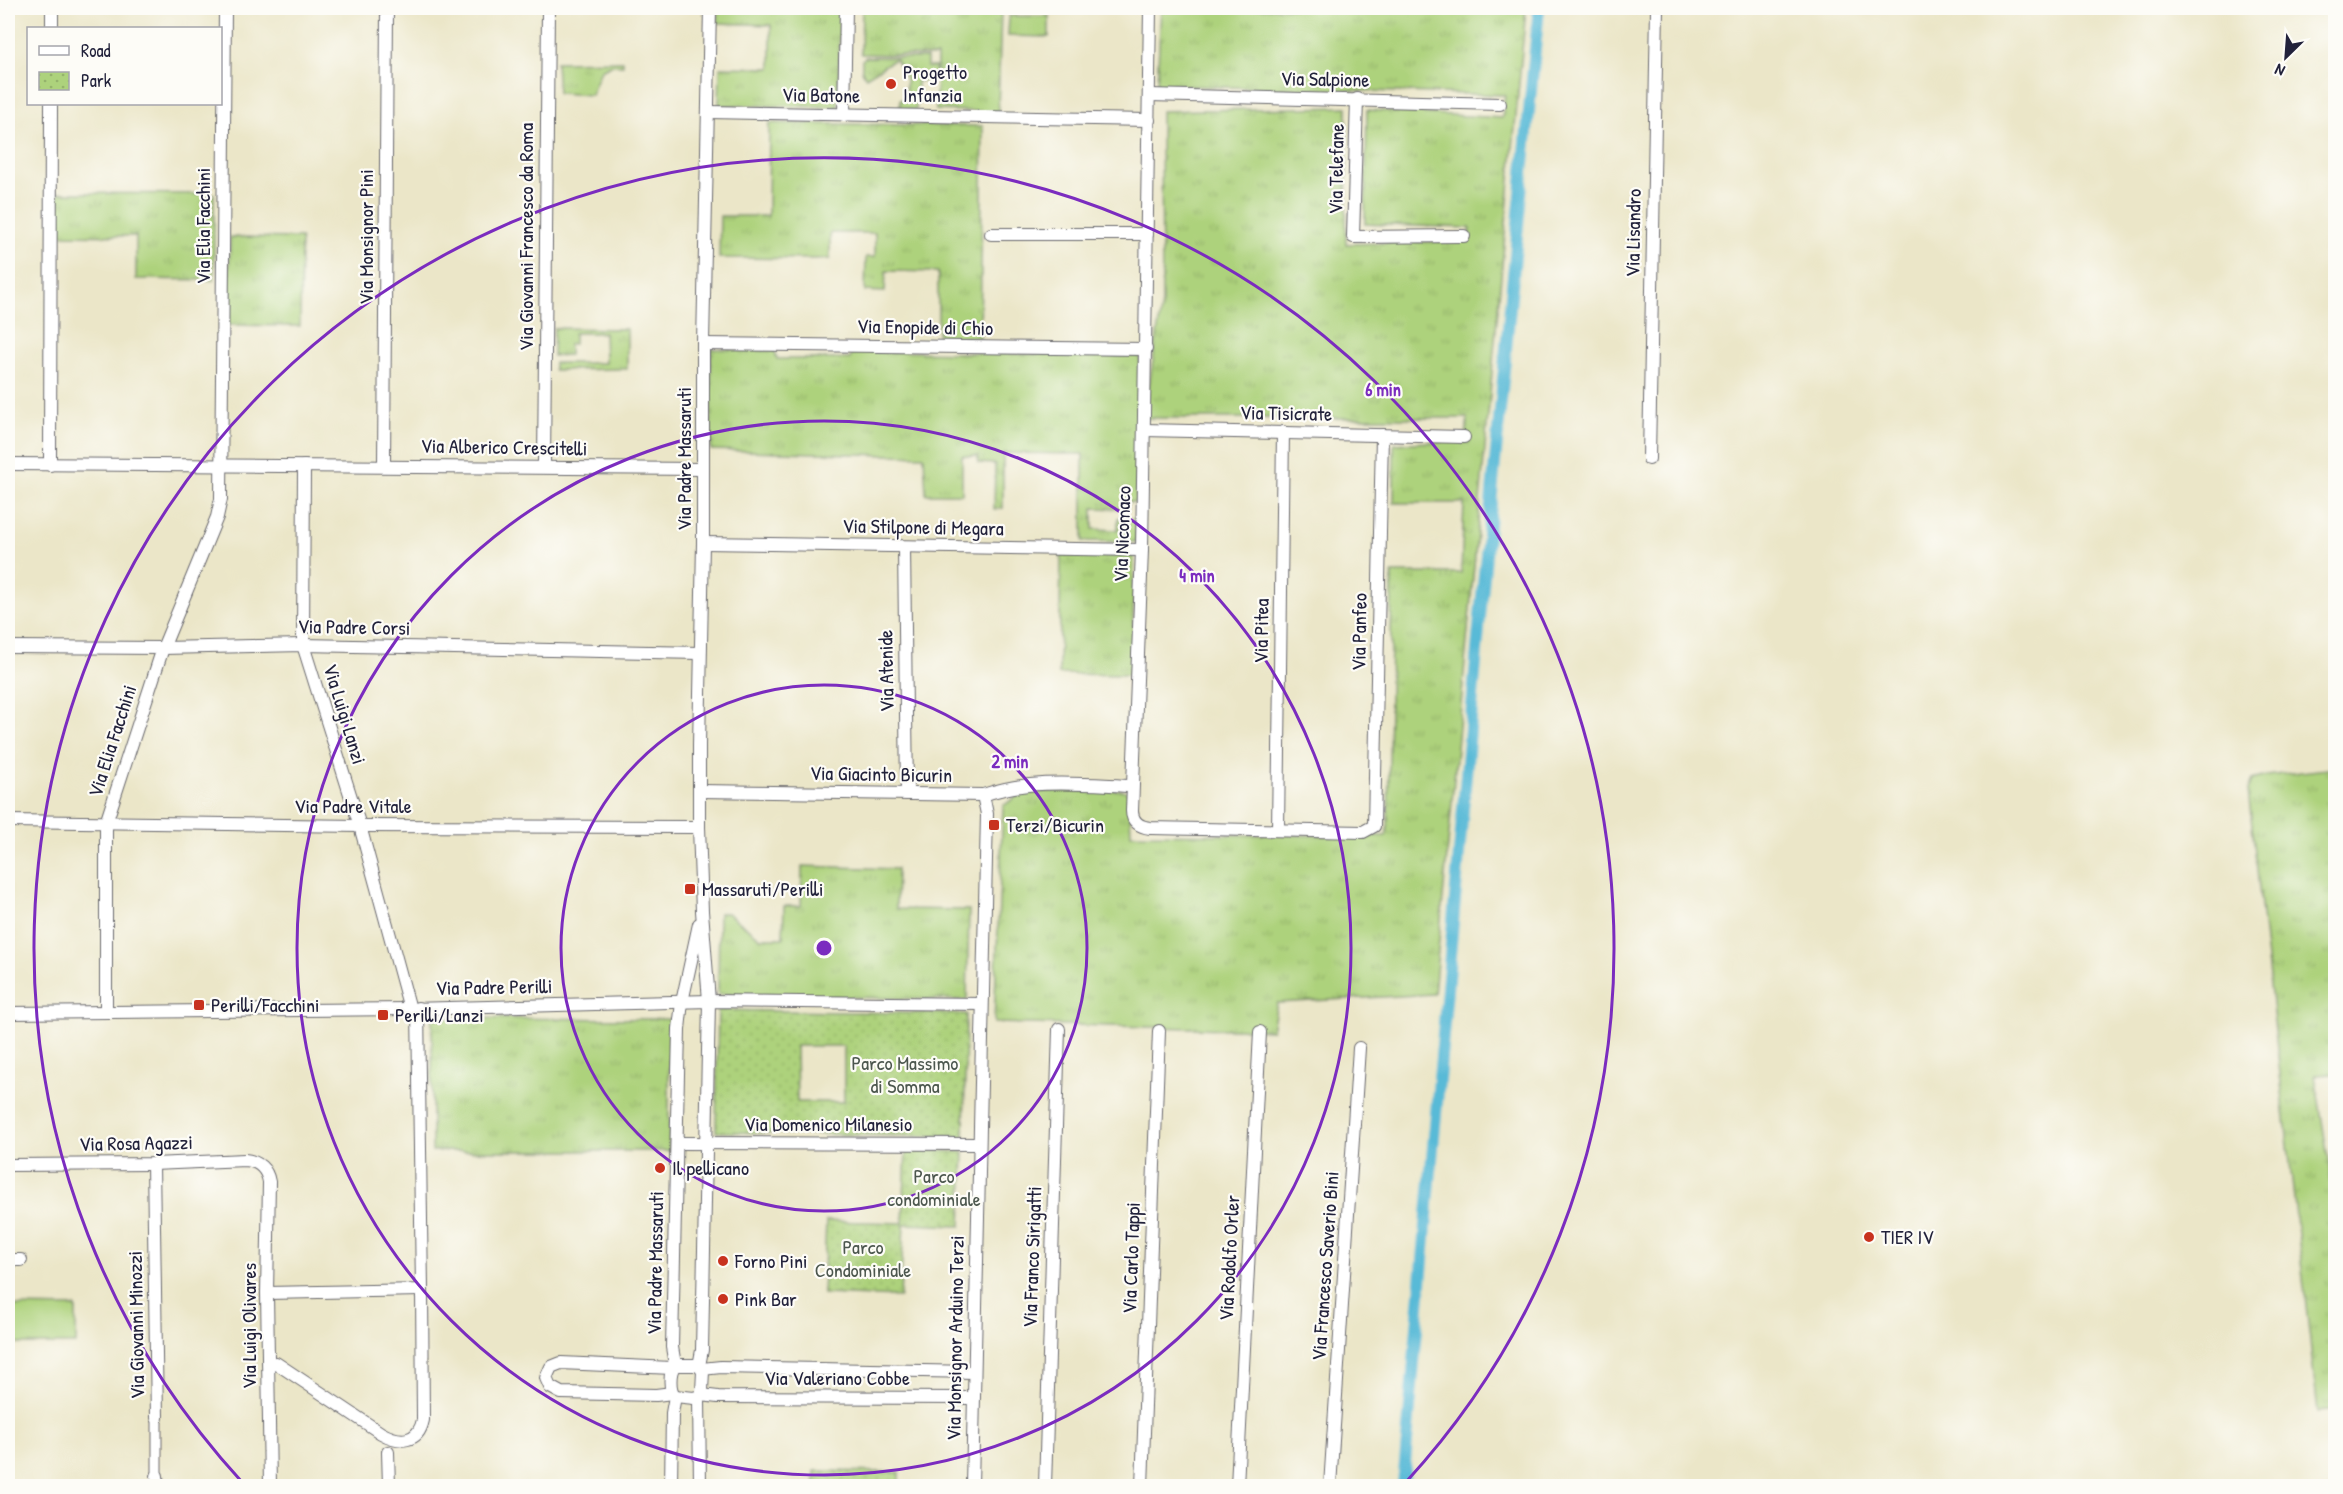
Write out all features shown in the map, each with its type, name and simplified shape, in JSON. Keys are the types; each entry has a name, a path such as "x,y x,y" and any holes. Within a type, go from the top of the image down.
{"street":[{"path":"52,8 52,27"},
{"name":"Via Elia Facchini","path":"106,1012 106,823 163,648 218,514 222,495 225,8"},
{"name":"Via Monsignor Pini","path":"384,466 387,8"},
{"name":"Via Giovanni Francesco da Roma","path":"544,467 548,8"},
{"name":"Via Padre Massaruti","path":"700,1486 699,1395 702,1350 709,1001 702,911 699,744 710,8"},
{"path":"844,115 846,8"},
{"name":"Via Nicomaco","path":"1150,8 1142,550 1132,815 1134,821 1144,827 1363,832 1372,829"},
{"name":"Via Lisandro","path":"1649,459 1657,8"},
{"name":"Via Salpione","path":"1149,95 1500,104"},
{"name":"Via Telefane","path":"1357,99 1353,237 1464,236"},
{"path":"50,465 51,105"},
{"name":"Via Batone","path":"708,112 1149,120"},
{"path":"990,234 1147,234"},
{"name":"Via Enopide di Chio","path":"704,344 1146,349"},
{"name":"Via Tisicrate","path":"1144,430 1464,437"},
{"name":"Via Pitea","path":"1278,830 1283,432"},
{"name":"Via Panfeo","path":"1372,829 1375,823 1376,808 1382,435"},
{"path":"8,464 222,466"},
{"name":"Via Alberico Crescitelli","path":"222,466 704,469"},
{"name":"Via Luigi Lanzi","path":"276,1363 386,1436 402,1440 414,1437 421,1427 423,1420 422,1290 414,1008 303,645 304,466"},
{"name":"Via Stilpone di Megara","path":"703,543 1142,550"},
{"name":"Via Atenide","path":"904,547 907,794"},
{"name":"Via Padre Corsi","path":"8,646 163,648 303,645 700,654"},
{"name":"Via Giacinto Bicurin","path":"699,791 983,795 1031,784 1132,786"},
{"name":"Via Monsignor Arduino Terzi","path":"972,1486 987,814 983,795"},
{"name":"Via Padre Vitale","path":"8,821 360,826 699,827"},
{"name":"Via Padre Massaruti","path":"671,1486 678,1036 682,1002 702,911"},
{"name":"Via Padre Perilli","path":"8,1013 414,1008 709,1001 982,1004"},
{"name":"Via Franco Sirigatti","path":"1045,1486 1059,1029"},
{"name":"Via Carlo Tappi","path":"1142,1486 1159,1031"},
{"name":"Via Rodolfo Orler","path":"1237,1486 1260,1032"},
{"name":"Via Francesco Saverio Bini","path":"1330,1486 1359,1048"},
{"name":"Via Domenico Milanesio","path":"677,1143 979,1144"},
{"name":"Via Rosa Agazzi","path":"8,1165 153,1164 245,1160 255,1162 263,1168"},
{"name":"Via Giovanni Minozzi","path":"153,1164 158,1481"},
{"name":"Via Luigi Olivares","path":"263,1168 269,1182 267,1293 270,1486"},
{"path":"8,1260 21,1260"},
{"path":"267,1293 422,1290"},
{"name":"Via Valeriano Cobbe","path":"974,1372 721,1367 673,1369 561,1363 551,1367 546,1378 550,1387 561,1393 656,1395 673,1393 729,1397 974,1398"},
{"path":"388,1452 389,1486"}],"green space":[{"path":"719,8 840,8 838,107 719,105 720,67 771,68 771,25 718,23"},
{"path":"862,8 1001,8 998,112 936,110 937,56 861,54"},
{"path":"1161,8 1526,8 1434,994 1277,1003 1272,1030 994,1023 1003,806 1024,792 1123,790 1129,794 1131,834 1386,836 1388,828 1392,573 1461,573 1464,503 1394,503 1394,444 1465,440 1468,418 1144,418 1162,303 1161,111 1347,107 1346,244 1470,241 1470,228 1365,224 1367,110 1502,118 1505,95 1157,85"},
{"path":"1009,16 1049,16 1049,37 1008,36"},
{"path":"866,57 927,58 927,67 935,67 935,81 917,81 916,110 900,109 900,100 906,99 906,78 895,59 866,77 862,71 862,60"},
{"path":"623,61 623,65 611,65 601,70 591,95 558,93 556,62"},
{"path":"769,123 983,126 980,338 938,337 938,272 886,271 885,292 865,291 866,257 875,257 875,233 830,233 830,259 719,258 720,216 768,216"},
{"path":"58,193 214,194 214,280 136,279 136,236 58,235"},
{"path":"230,237 301,238 300,326 228,325"},
{"path":"554,328 627,329 627,369 554,370 554,363 605,363 604,333 574,333 574,344 569,344 569,355 553,356"},
{"path":"711,349 775,351 777,359 850,359 853,351 1140,356 1136,502 1128,502 1127,509 1093,508 1093,529 1118,530 1118,518 1136,519 1136,542 1083,541 1083,454 1003,453 1003,508 994,509 995,464 978,463 978,456 962,456 962,494 926,494 924,456 711,450"},
{"path":"1061,555 1134,556 1132,675 1059,674"},
{"path":"2335,768 2335,1074 2315,1075 2335,1204 2336,1410 2318,1412 2248,790 2252,780 2267,776"},
{"path":"802,866 897,869 896,909 969,910 967,1000 718,994 719,913 727,913 761,938 783,938 784,906 801,906"},
{"name":"Parco Massimo di Somma","path":"718,1010 966,1014 964,1137 716,1132","holes":["796,1046 844,1046 844,1102 797,1102"]},
{"path":"432,1018 669,1019 669,1151 432,1151"},
{"path":"906,1150 964,1152 961,1226 904,1224 900,1297 823,1294 826,1221 903,1223"},
{"path":"8,1306 76,1307 76,1344 8,1344"},
{"path":"815,1471 899,1472 899,1486 815,1486"}],"waterway":[{"path":"1403,1486 1480,617 1539,8"}],"place":[{"name":"Progetto Infanzia","path":"891,84"},
{"name":"Terzi/Bicurin","path":"994,825"},
{"name":"Massaruti/Perilli","path":"690,889"},
{"name":"Perilli/Facchini","path":"199,1005"},
{"name":"Perilli/Lanzi","path":"383,1015"},
{"name":"Il pellicano","path":"660,1168"},
{"name":"TIER IV","path":"1869,1237"},
{"name":"Forno Pini","path":"723,1261"},
{"name":"Pink Bar","path":"723,1299"}],"park label":[{"name":"Parco condominiale","path":"934,1188"},
{"name":"Parco Condominiale","path":"863,1258"}]}
